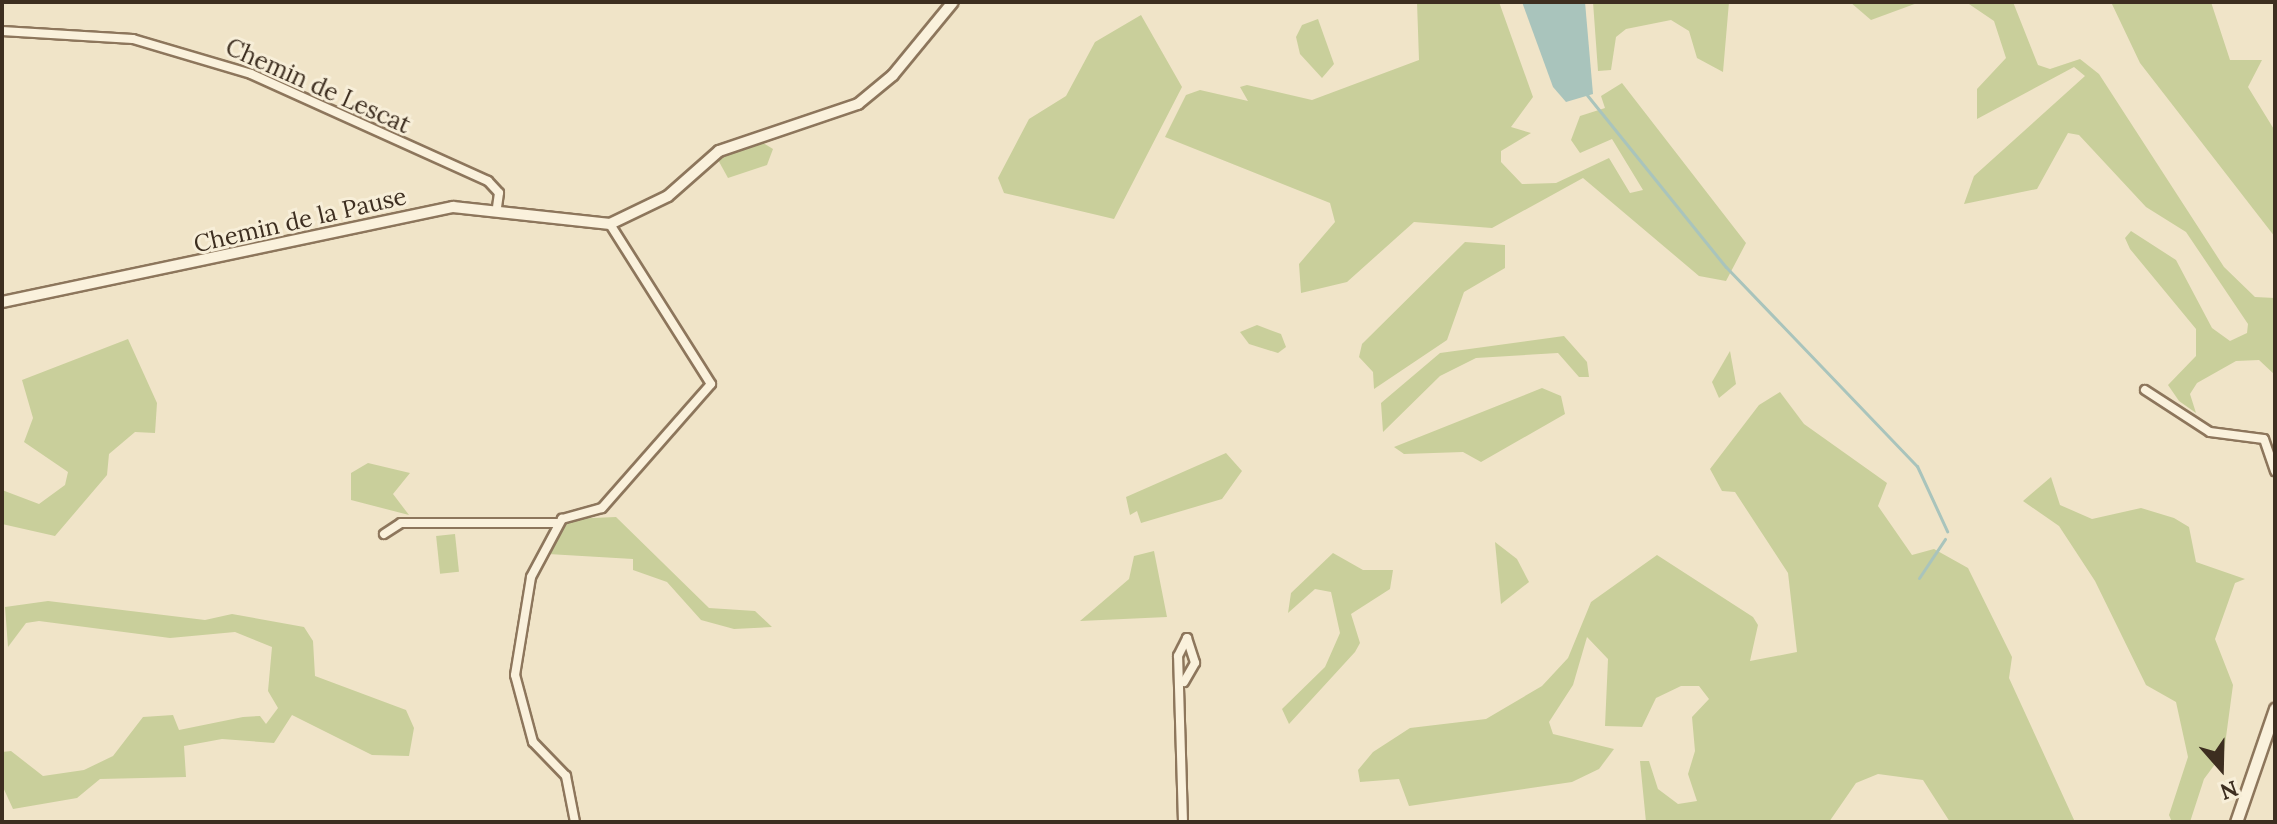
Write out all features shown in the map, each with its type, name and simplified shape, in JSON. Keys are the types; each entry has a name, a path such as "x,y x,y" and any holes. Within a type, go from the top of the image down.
{"main road":[{"path":"2236,822 2275,709"}],"street":[{"path":"384,534 401,523 559,523 602,508 711,384 610,224 668,196 719,151 858,104 893,75 953,2"},
{"name":"Chemin de Lescat","path":"2,31 133,39 251,74 488,181 499,193 497,207"},
{"name":"Chemin de la Pause","path":"2,302 432,211 497,207 610,224"},
{"path":"2145,390 2210,432 2264,439 2275,471"},
{"path":"559,523 531,577 515,675 533,742 566,776 575,822"},
{"path":"1183,822 1184,682 1178,645 1187,638 1195,663 1184,682"}],"green space":[{"path":"1417,2 1499,2 1533,97 1511,127 1531,133 1501,151 1501,162 1522,184 1556,183 1609,158 1630,193 1643,190 1612,139 1580,153 1571,140 1580,116 1605,108 1601,96 1622,83 1746,243 1726,281 1699,276 1583,178 1492,228 1414,222 1347,282 1301,293 1299,264 1335,222 1330,203 1165,137 1186,95 1200,90 1248,101 1240,87 1247,85 1312,100 1419,60"},
{"path":"1593,2 1729,2 1723,72 1697,58 1689,31 1671,20 1626,29 1616,37 1611,70 1598,71"},
{"path":"1850,2 1920,2 1871,20"},
{"path":"1966,2 2013,2 2038,65 2050,69 2080,59 2099,74 2224,267 2255,297 2275,298 2275,375 2259,360 2236,361 2197,383 2190,394 2196,413 2179,401 2168,385 2196,356 2196,329 2130,249 2125,238 2131,231 2176,260 2212,328 2230,341 2247,333 2248,324 2186,232 2146,207 2079,135 2068,133 2037,189 1964,204 1974,176 2085,76 2074,67 1977,119 1977,89 2006,58 1994,21"},
{"path":"2111,2 2211,2 2230,60 2262,60 2248,87 2275,131 2275,237 2140,63"},
{"path":"1141,15 1182,87 1114,219 1004,193 998,178 1029,119 1066,96 1095,42"},
{"path":"1318,19 1334,64 1322,78 1300,54 1296,37 1302,25"},
{"path":"760,141 773,149 767,165 728,178 717,158"},
{"path":"1465,242 1505,245 1505,268 1464,292 1447,340 1374,389 1373,372 1359,357 1362,344"},
{"path":"1257,325 1281,334 1286,347 1278,353 1249,344 1240,332"},
{"path":"1564,336 1587,362 1589,377 1579,377 1558,353 1476,358 1440,376 1383,432 1381,403 1440,353"},
{"path":"128,339 157,403 155,433 135,432 109,454 107,475 55,536 2,524 2,490 39,504 65,485 68,472 24,442 33,418 22,380"},
{"path":"1730,351 1736,384 1719,398 1712,382"},
{"path":"1542,388 1561,396 1565,414 1481,462 1463,452 1404,454 1394,447"},
{"path":"1780,392 1804,424 1887,483 1878,506 1912,555 1934,549 1968,568 2012,657 2009,678 2075,822 1950,822 1923,780 1878,774 1856,783 1829,822 1646,822 1640,761 1649,761 1658,789 1678,804 1697,801 1688,774 1695,751 1692,717 1709,699 1699,686 1681,686 1656,698 1642,727 1605,726 1608,659 1587,637 1573,685 1549,722 1553,734 1614,749 1599,769 1572,782 1409,806 1399,779 1360,782 1358,770 1373,752 1410,728 1486,719 1542,686 1568,658 1591,602 1657,555 1753,617 1758,625 1750,661 1797,652 1788,573 1735,492 1722,491 1710,469 1759,405"},
{"path":"1226,453 1242,471 1222,499 1141,523 1137,511 1130,515 1126,497"},
{"path":"368,463 410,473 393,494 409,515 351,500 351,473"},
{"path":"2051,477 2060,505 2092,519 2141,508 2174,518 2189,527 2196,562 2245,579 2235,583 2215,639 2233,685 2224,752 2204,779 2190,822 2172,822 2169,815 2188,757 2176,702 2146,685 2095,581 2059,526 2023,501"},
{"path":"616,517 709,608 755,611 772,627 734,629 701,620 667,582 633,570 633,559 548,554 568,519"},
{"path":"455,534 459,572 440,574 436,536"},
{"path":"1495,542 1517,559 1529,582 1501,604"},
{"path":"1154,551 1167,617 1080,621 1129,579 1134,556"},
{"path":"1333,553 1363,570 1393,570 1390,589 1351,614 1360,643 1355,652 1289,724 1282,709 1325,667 1340,633 1331,592 1315,589 1288,613 1291,593"},
{"path":"48,601 205,620 232,614 304,627 313,641 315,676 406,710 414,728 409,756 372,755 292,715 274,743 222,739 184,746 186,777 100,779 77,798 13,809 2,785 2,752 11,751 43,776 84,770 113,756 143,717 173,715 179,730 243,717 260,716 266,724 278,708 268,691 272,647 235,632 170,638 39,621 26,623 8,647 5,607"}],"water":[{"path":"1522,2 1585,2 1593,94 1566,102 1553,87"}],"waterway":[{"path":"1587,95 1726,267 1917,466 1947,531"},
{"path":"1919,578 1945,539"}]}
